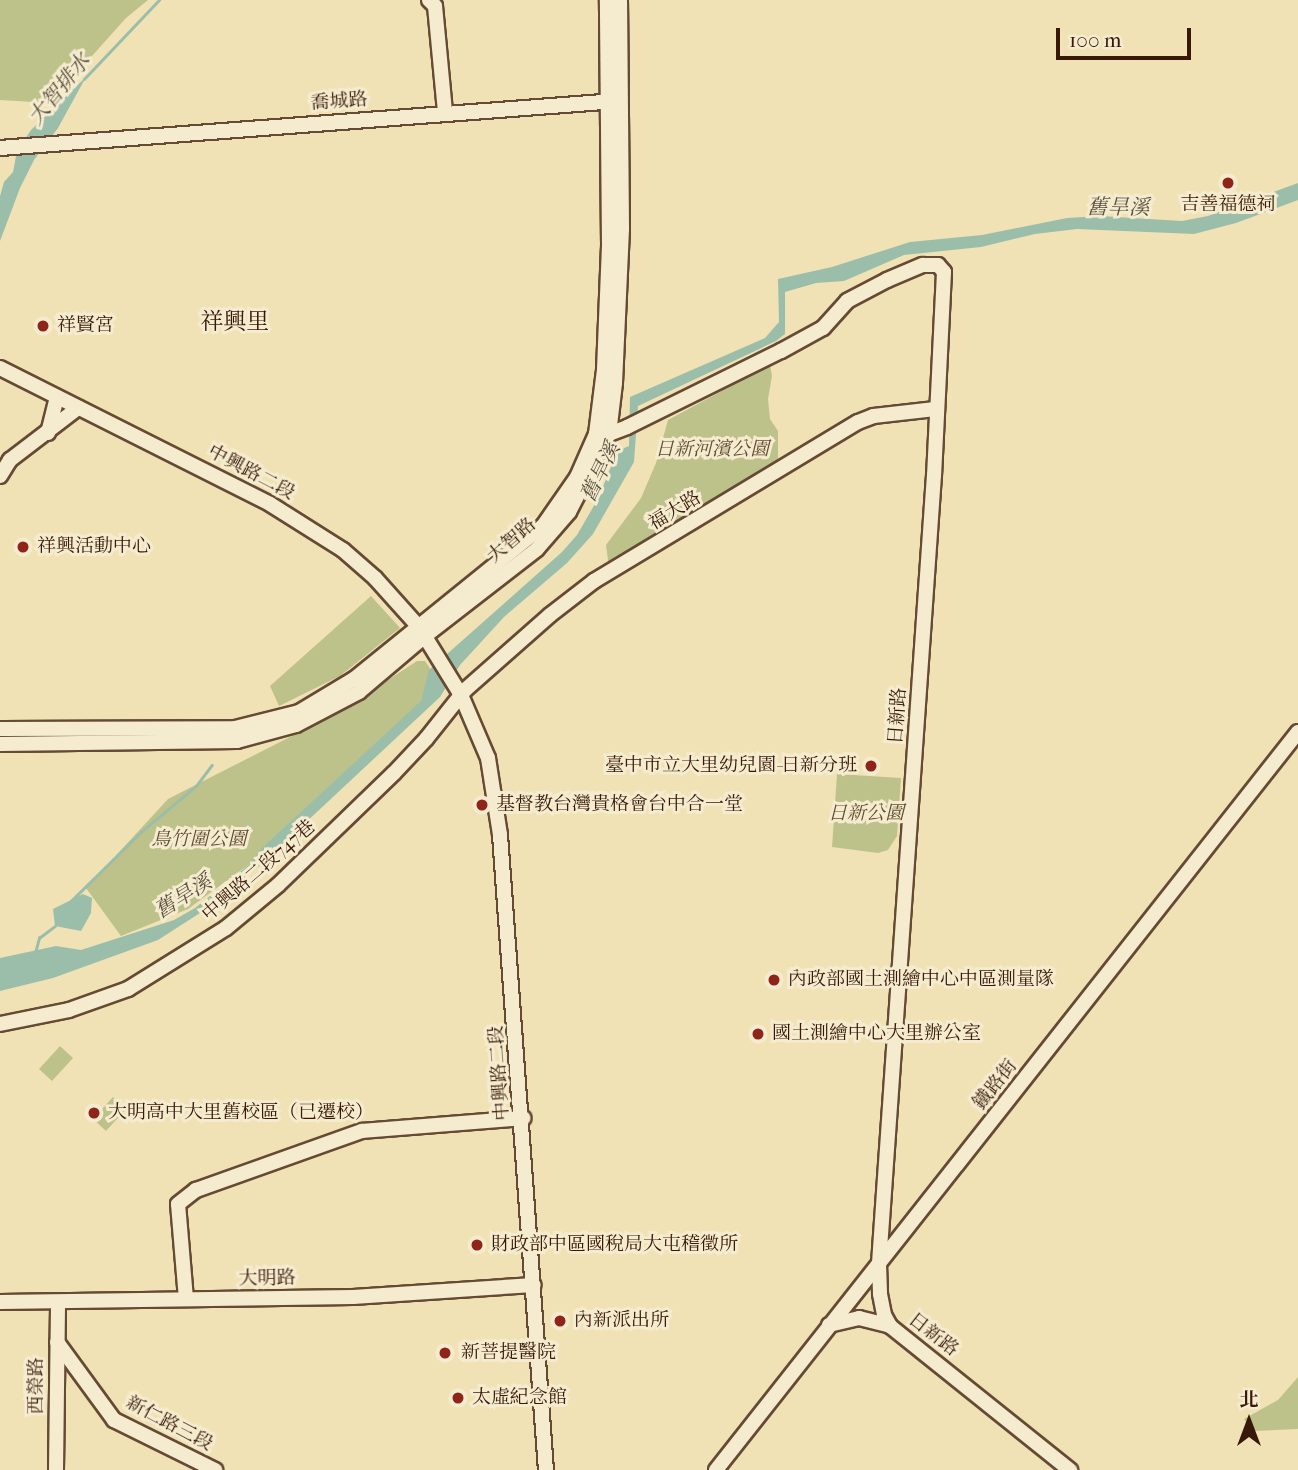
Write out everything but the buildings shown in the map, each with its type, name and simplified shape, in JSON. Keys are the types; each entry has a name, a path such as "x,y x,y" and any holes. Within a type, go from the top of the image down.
{"street":[{"path":"429,0 435,6 445,112"},
{"name":"大智路","path":"607,0 614,101"},
{"name":"大智路","path":"0,744 207,743 270,735 329,711 359,692 422,632 542,526 603,434 620,0"},
{"name":"喬城路","path":"4,146 614,101"},
{"name":"日新路","path":"603,434 633,424 823,328 847,301 911,269 931,264 944,272 935,410 934,475 879,1264 881,1302 890,1326 1070,1470"},
{"name":"中興路二段","path":"5,371 303,523 343,550 375,578 422,632 461,695 488,758 500,835 523,1118 534,1285 534,1340 546,1470"},
{"path":"48,433 57,397"},
{"path":"0,476 10,460 78,408"},
{"name":"福大路","path":"461,695 505,652 594,581 858,422 874,416 935,410"},
{"name":"大智路","path":"0,729 235,728 267,722 299,712 320,701 422,632"},
{"name":"中興路二段747巷","path":"0,1024 69,1011 128,989 226,928 278,884 394,773 426,739 461,695"},
{"name":"鐵路街","path":"720,1465 1298,732"},
{"path":"186,1299 178,1204 195,1190 362,1130 523,1118"},
{"name":"大明路","path":"5,1302 353,1297 534,1285"},
{"path":"0,1290 5,1302"},
{"name":"西榮路","path":"56,1470 58,1302"},
{"path":"829,1325 859,1318 890,1326"},
{"name":"新仁路三段","path":"57,1342 114,1420 215,1470"}],"green space":[{"path":"0,0 148,0 126,18 50,103 0,100"},
{"name":"日新河濱公園","path":"770,365 772,376 768,399 770,419 778,431 778,465 609,568 606,545 641,498 656,463 668,420"},
{"path":"371,596 400,628 340,676 279,706 270,686"},
{"name":"鳥竹圍公園","path":"417,661 425,661 433,673 432,688 412,713 251,863 188,909 121,936 86,888 168,799 339,712"},
{"name":"日新公園","path":"837,774 901,778 897,836 888,850 878,853 832,847"},
{"path":"60,1046 73,1058 52,1081 39,1069"},
{"path":"113,1097 126,1109 106,1131 93,1119"},
{"path":"1298,1377 1298,1429 1253,1431 1244,1419 1278,1400"}],"shaded area":[{"path":"86,77 58,128 34,160 0,241 0,196 4,182 13,172 17,151 31,130"},
{"path":"1298,183 1298,200 1236,223 1194,234 1077,229 1035,234 981,247 904,255 844,281 816,283 785,292 785,334 776,341 638,406 634,462 593,534 567,563 504,617 460,665 440,697 257,868 200,913 158,940 53,978 0,991 0,958 56,946 81,950 174,920 195,908 251,863 261,849 421,701 429,670 562,552 577,535 599,497 617,451 629,446 630,397 765,338 779,322 778,279 832,267 910,242 982,235 1067,218 1100,216 1182,221 1208,216"},
{"path":"83,894 92,898 91,913 81,931 55,926 53,909"}],"waterway":[{"name":"大智排水","path":"84,79 159,0"},
{"path":"71,901 141,832 196,786 212,765"},
{"path":"35,953 39,938 55,926"}],"place":[{"name":"吉善福德祠","path":"1228,183"},
{"name":"祥賢宮","path":"43,326"},
{"name":"祥興活動中心","path":"23,547"},
{"name":"臺中市立大里幼兒園-日新分班","path":"871,766"},
{"name":"基督教台灣貴格會台中合一堂","path":"482,805"},
{"name":"內政部國土測繪中心中區測量隊","path":"774,980"},
{"name":"國土測繪中心大里辦公室","path":"758,1034"},
{"name":"大明高中大里舊校區（已遷校）","path":"94,1113"},
{"name":"財政部中區國稅局大屯稽徵所","path":"477,1245"},
{"name":"內新派出所","path":"560,1321"},
{"name":"新菩提醫院","path":"445,1353"},
{"name":"太虛紀念館","path":"458,1398"}],"district":[{"name":"祥興里","path":"235,322"}],"water label":[{"name":"舊旱溪","path":"1118,207"},
{"name":"舊旱溪","path":"600,472"},
{"name":"舊旱溪","path":"183,896"}]}
